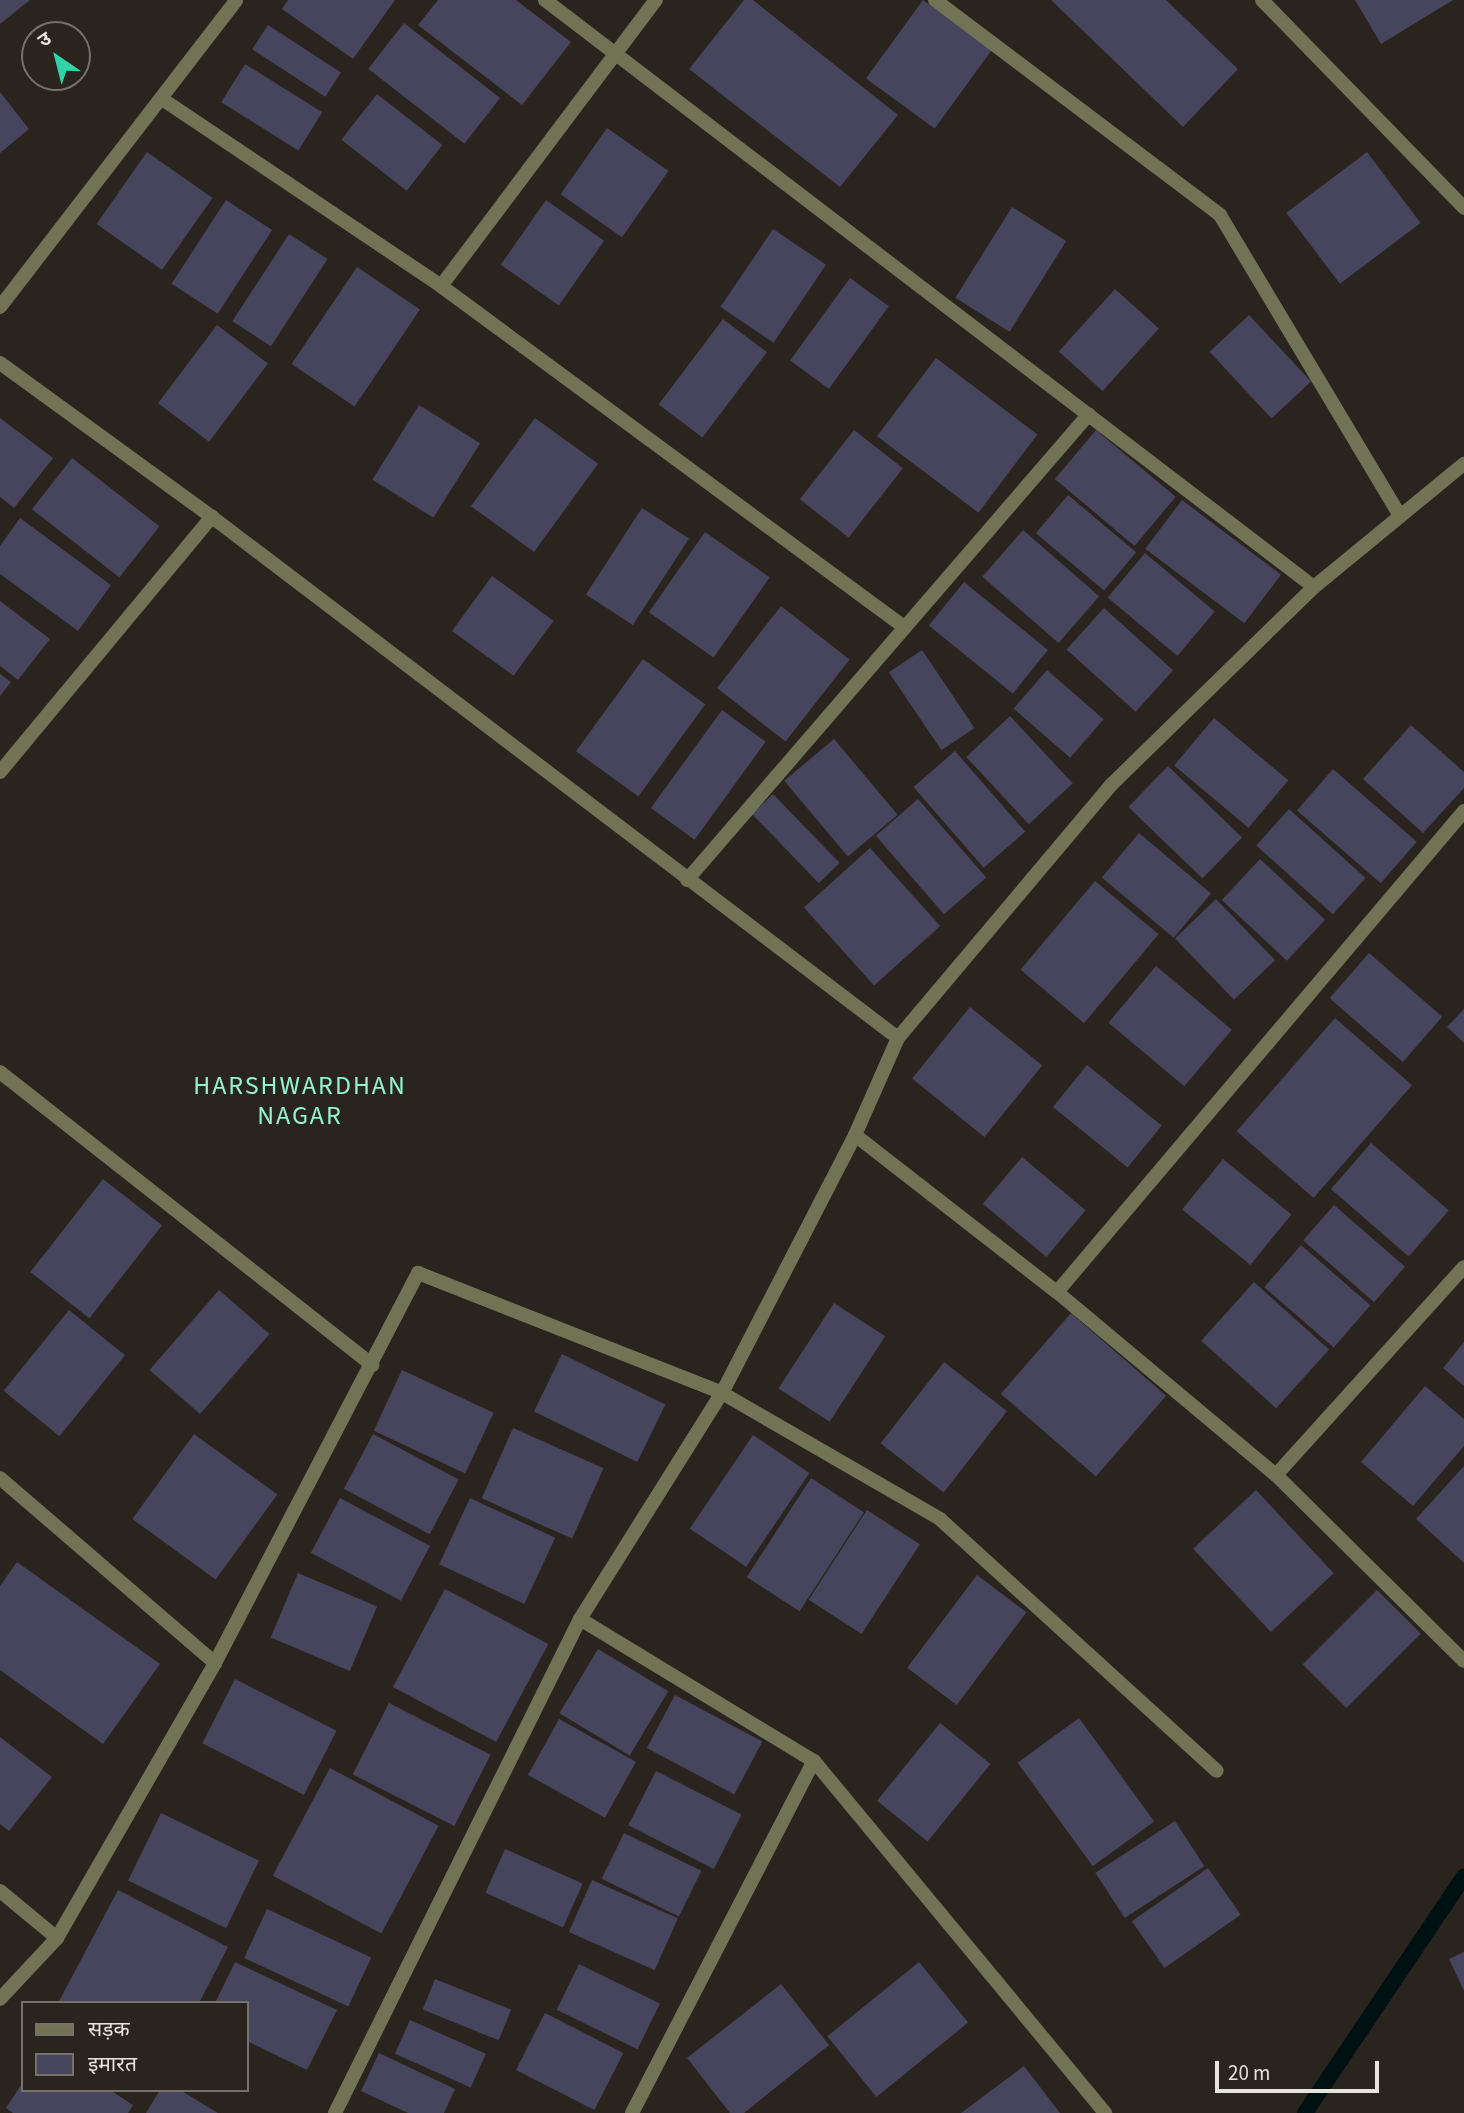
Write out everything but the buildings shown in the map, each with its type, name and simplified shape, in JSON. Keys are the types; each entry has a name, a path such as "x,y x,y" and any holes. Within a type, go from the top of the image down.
{"street":[{"path":"0,307 163,99 236,0"},
{"path":"545,0 1314,586"},
{"path":"441,286 612,53 656,0"},
{"path":"935,0 1220,215 1400,516"},
{"path":"1262,0 1464,208"},
{"path":"163,99 441,286 904,627"},
{"path":"0,363 212,517 898,1038"},
{"path":"687,880 1089,415"},
{"path":"335,2113 580,1619 722,1392 855,1135 898,1038 1111,785 1314,586 1464,464"},
{"path":"0,772 212,517"},
{"path":"1056,1292 1464,811"},
{"path":"0,1072 373,1365"},
{"path":"855,1135 1056,1292 1276,1475 1464,1661"},
{"path":"1276,1475 1464,1267"},
{"path":"0,1999 58,1938 215,1663 373,1365 418,1273 722,1392 940,1518 1217,1771"},
{"path":"0,1478 215,1663"},
{"path":"580,1619 814,1761 1105,2113"},
{"path":"639,2109 814,1761"},
{"path":"0,1891 58,1938"}],"waterway":[{"path":"1305,2113 1464,1876"}],"district":[{"name":"HARSHWARDHAN NAGAR","path":"300,1101"}]}
